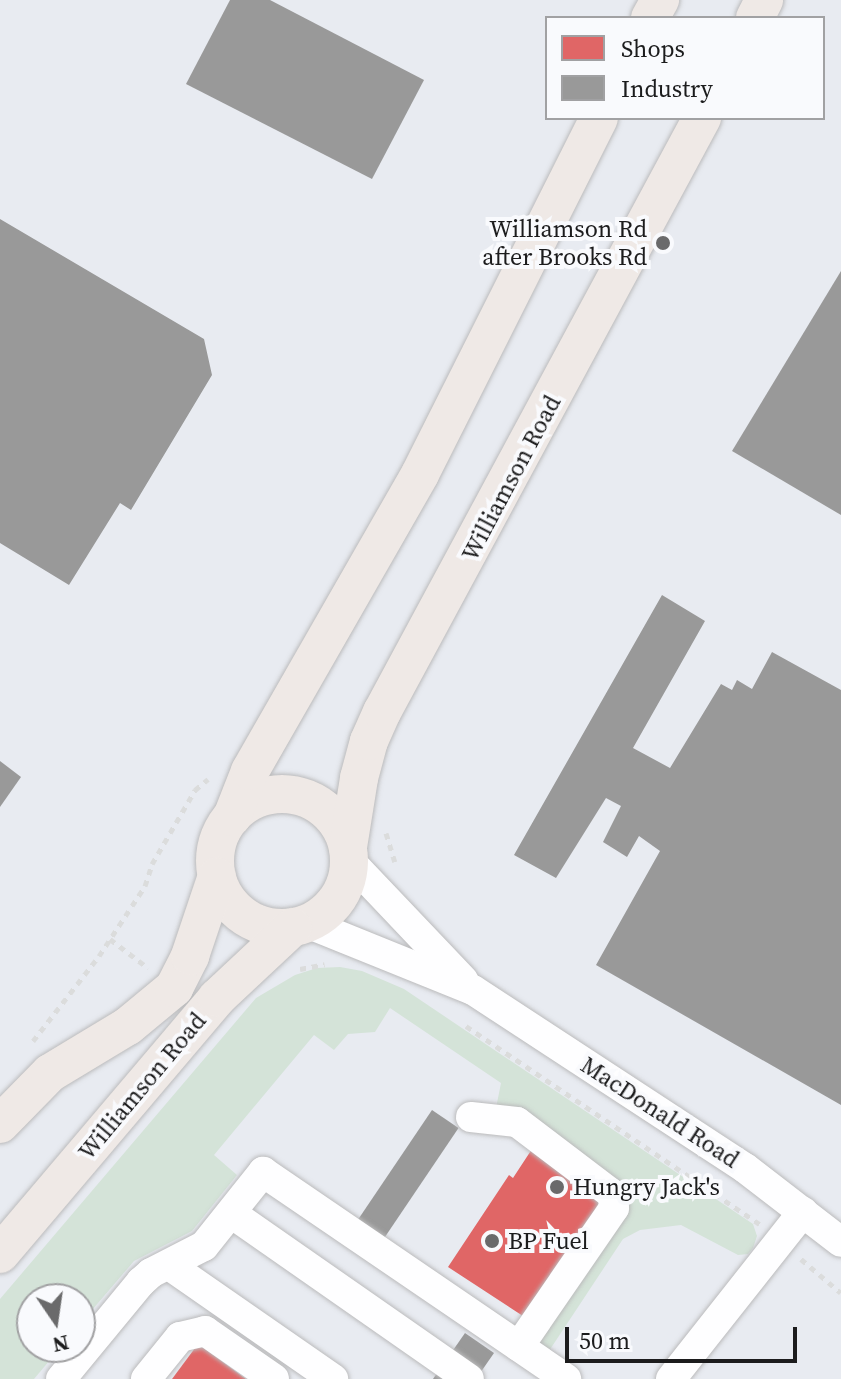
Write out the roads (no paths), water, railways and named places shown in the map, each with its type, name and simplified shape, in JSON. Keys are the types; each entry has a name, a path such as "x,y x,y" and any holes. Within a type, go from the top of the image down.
{"main road":[{"path":"232,817 257,799 277,795 298,797 317,804 333,818 349,854 338,898 319,917 300,925 267,926 244,916 226,898 217,876 217,845 250,771 420,474 598,120"},
{"name":"Williamson Road","path":"349,854 359,778 369,741 382,712 521,461 701,120"},
{"name":"Williamson Road","path":"0,1124 50,1073 128,1026 174,988 190,956 217,876"},
{"name":"Williamson Road","path":"0,1254 217,998 300,925"}],"street":[{"name":"MacDonald Road","path":"349,854 473,990"},
{"name":"MacDonald Road","path":"300,925 473,990 745,1168 841,1242"},
{"path":"471,1117 517,1122 613,1195 614,1208 525,1361"},
{"path":"61,1379 141,1282 204,1246 263,1172 525,1361 566,1379"},
{"path":"671,1379 803,1212"},
{"path":"231,1213 469,1379"},
{"path":"169,1265 314,1374"},
{"path":"146,1379 180,1337 205,1331 274,1379"}],"place":[{"name":"Williamson Rd after Brooks Rd","path":"663,243"},
{"name":"Hungry Jack's","path":"557,1187"},
{"name":"BP Fuel","path":"492,1241"}]}
